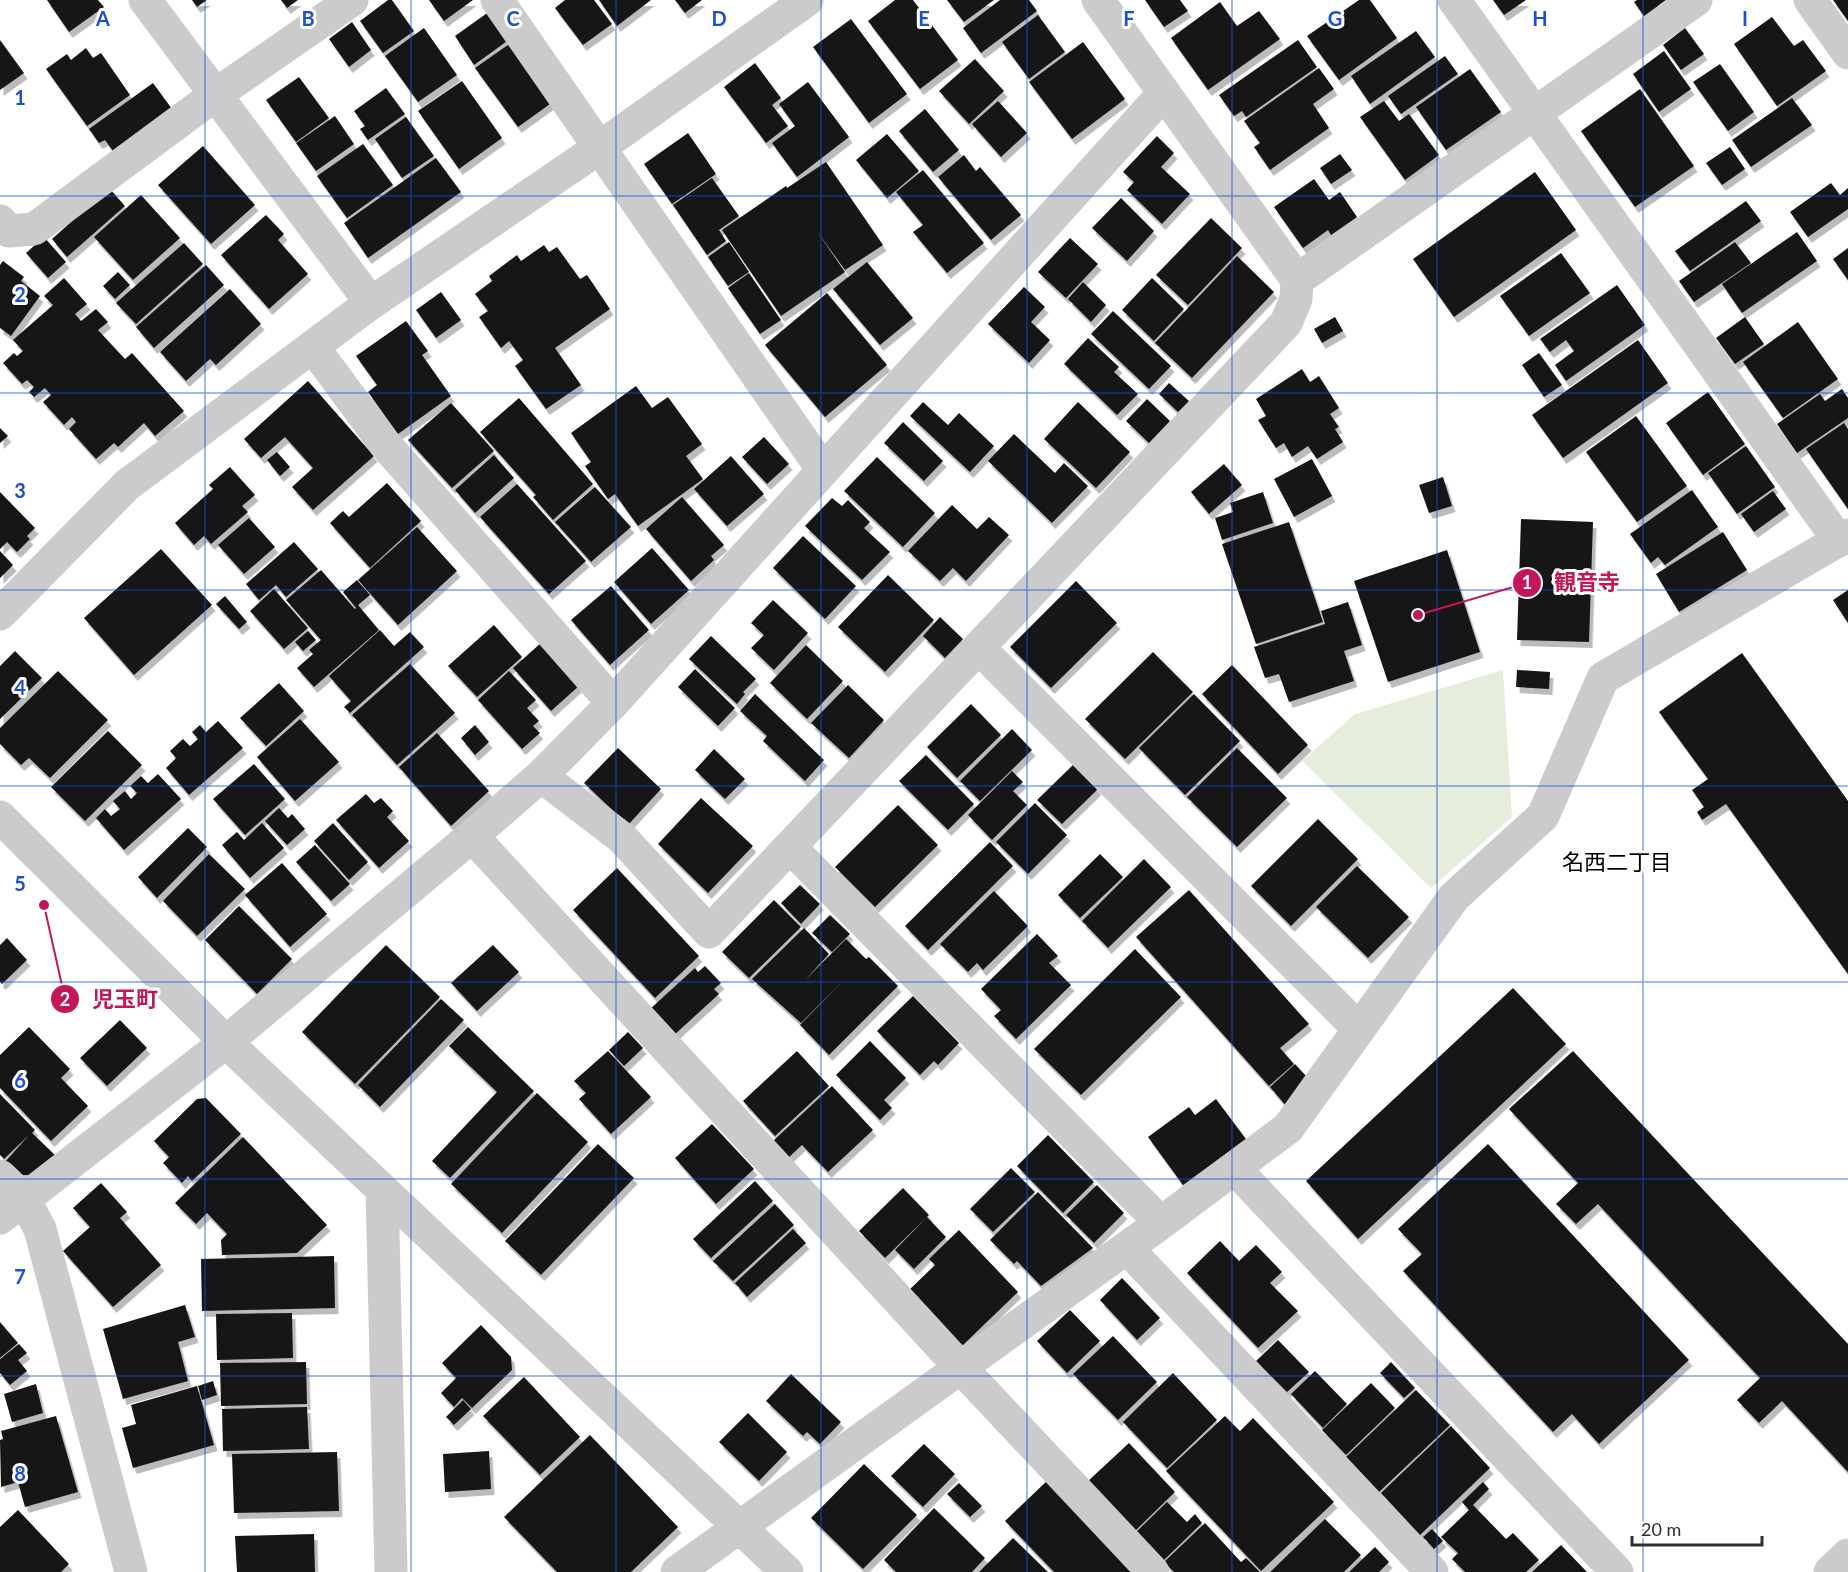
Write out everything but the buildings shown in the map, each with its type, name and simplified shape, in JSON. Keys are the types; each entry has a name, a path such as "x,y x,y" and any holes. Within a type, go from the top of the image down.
{"street":[{"path":"145,0 371,303"},
{"path":"0,221 9,231 34,229 215,95 352,0"},
{"path":"497,0 824,470"},
{"path":"0,614 128,484 371,303 599,148 807,0"},
{"path":"541,776 622,838 709,932 1286,323 1296,299 1297,279 1098,0"},
{"path":"677,1572 1127,1248 1288,1128 1454,897 1543,816 1603,678 1843,538 1454,0"},
{"path":"1297,279 1696,0"},
{"path":"1810,0 1848,53"},
{"path":"12,1208 226,1042 541,776 613,703 1164,93"},
{"path":"313,347 384,443 613,703"},
{"path":"979,648 1359,1029"},
{"path":"0,818 226,1042 787,1572"},
{"path":"472,836 961,1368 1154,1572"},
{"path":"790,847 1161,1223"},
{"path":"1235,1169 1617,1572"},
{"path":"0,1176 12,1208 40,1229 131,1572"},
{"path":"382,1190 391,1572"},
{"path":"1127,1248 1432,1572"},
{"path":"1830,1572 1848,1555"}],"green space":[{"path":"1503,670 1512,817 1431,888 1302,761 1355,714"}],"place":[{"name":"観音寺","path":"1418,615"},
{"name":"児玉町","path":"44,905"}],"district":[{"name":"名西二丁目","path":"1617,861"}]}
